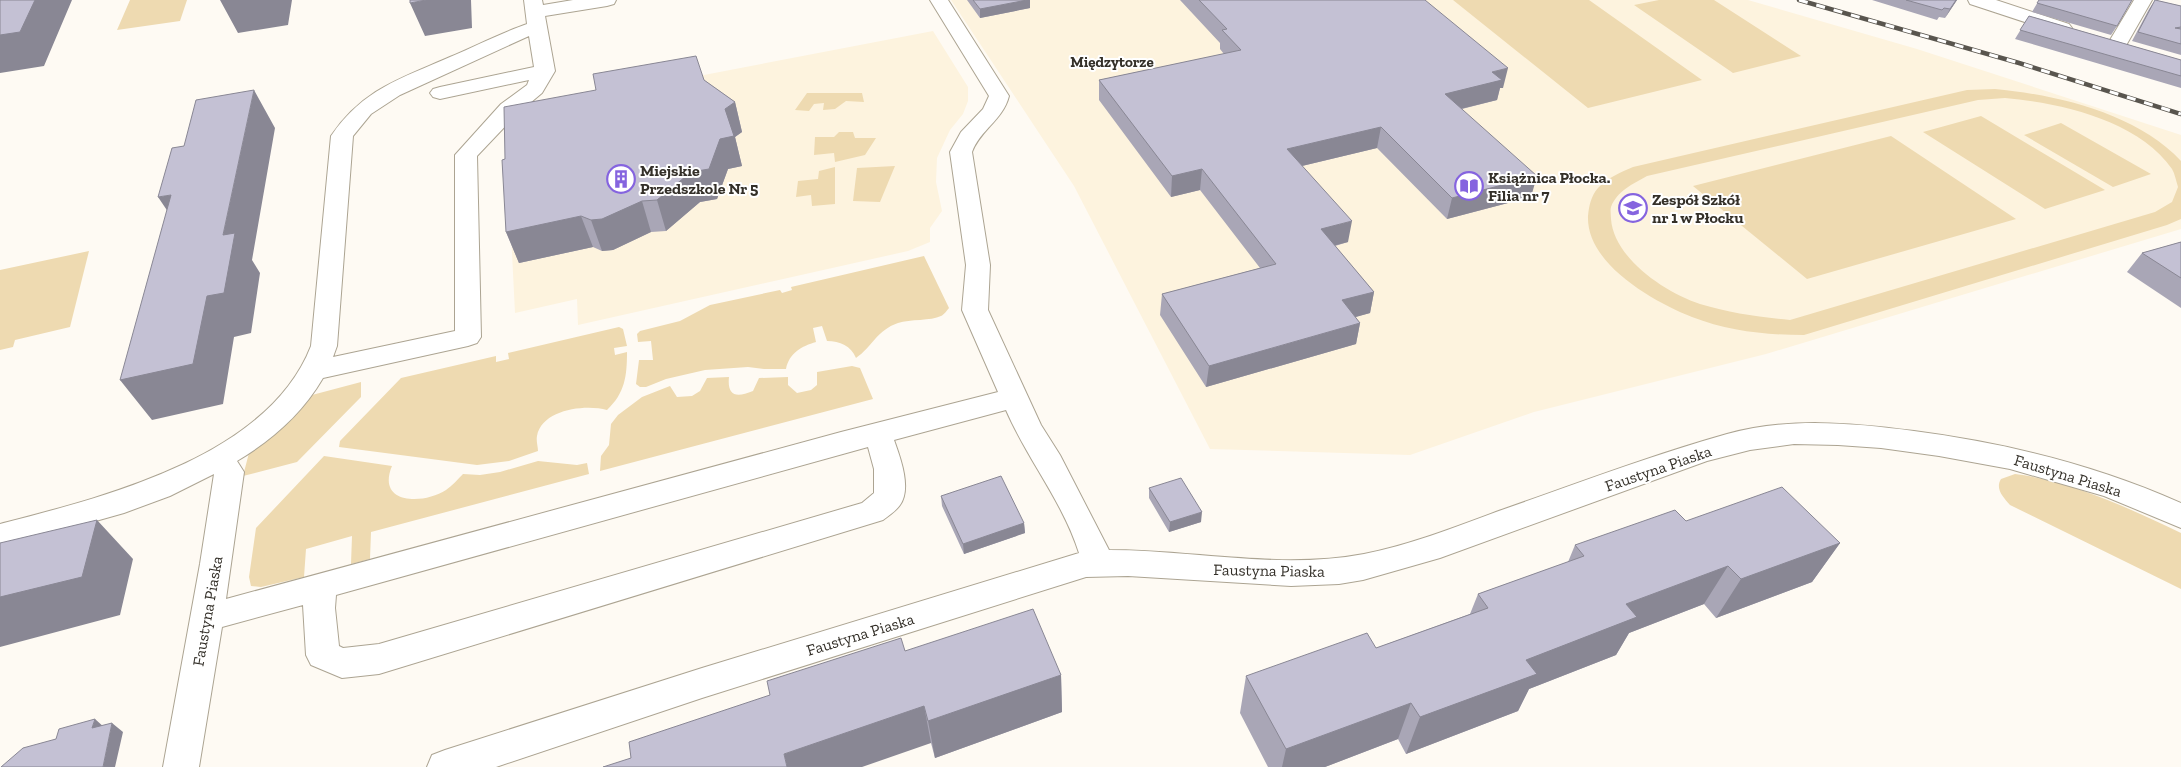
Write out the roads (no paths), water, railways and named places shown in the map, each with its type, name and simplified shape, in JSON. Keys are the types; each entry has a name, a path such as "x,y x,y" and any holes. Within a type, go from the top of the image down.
{"street":[{"path":"0,536 116,504 175,479 218,458 255,433 289,405 302,391 324,346 342,136 344,131 358,114 387,94 515,35 535,13 606,0"},
{"path":"939,0 999,96 997,107 964,144 961,157 978,265 975,310 1028,429 1050,463 1078,515 1098,563"},
{"path":"1983,4 2108,42 2143,0"},
{"path":"312,371 468,337 466,155 509,108 534,89 545,71 535,13"},
{"path":"440,93 545,71"},
{"path":"206,618 878,433 1014,398"},
{"path":"321,586 319,615 323,655 342,663 379,658 872,512 889,498 889,469 878,433"},
{"name":"Faustyna Piaska","path":"446,767 702,683 1047,576 1098,563 1291,574 1320,573 1366,566 1421,552 1729,444 1764,436 1836,434 1884,438 1938,444 2024,460 2096,481 2181,516"},
{"name":"Faustyna Piaska","path":"181,767 228,472 218,458"}],"railway":[{"path":"1799,0 2019,63 2181,114"}],"place":[{"name":"Miejskie Przedszkole Nr 5","path":"621,179"},
{"name":"Książnica Płocka. Filia nr 7","path":"1469,186"},
{"name":"Zespół Szkół nr 1 w Płocku","path":"1633,208"}],"district":[{"name":"Międzytorze","path":"1112,62"}]}
